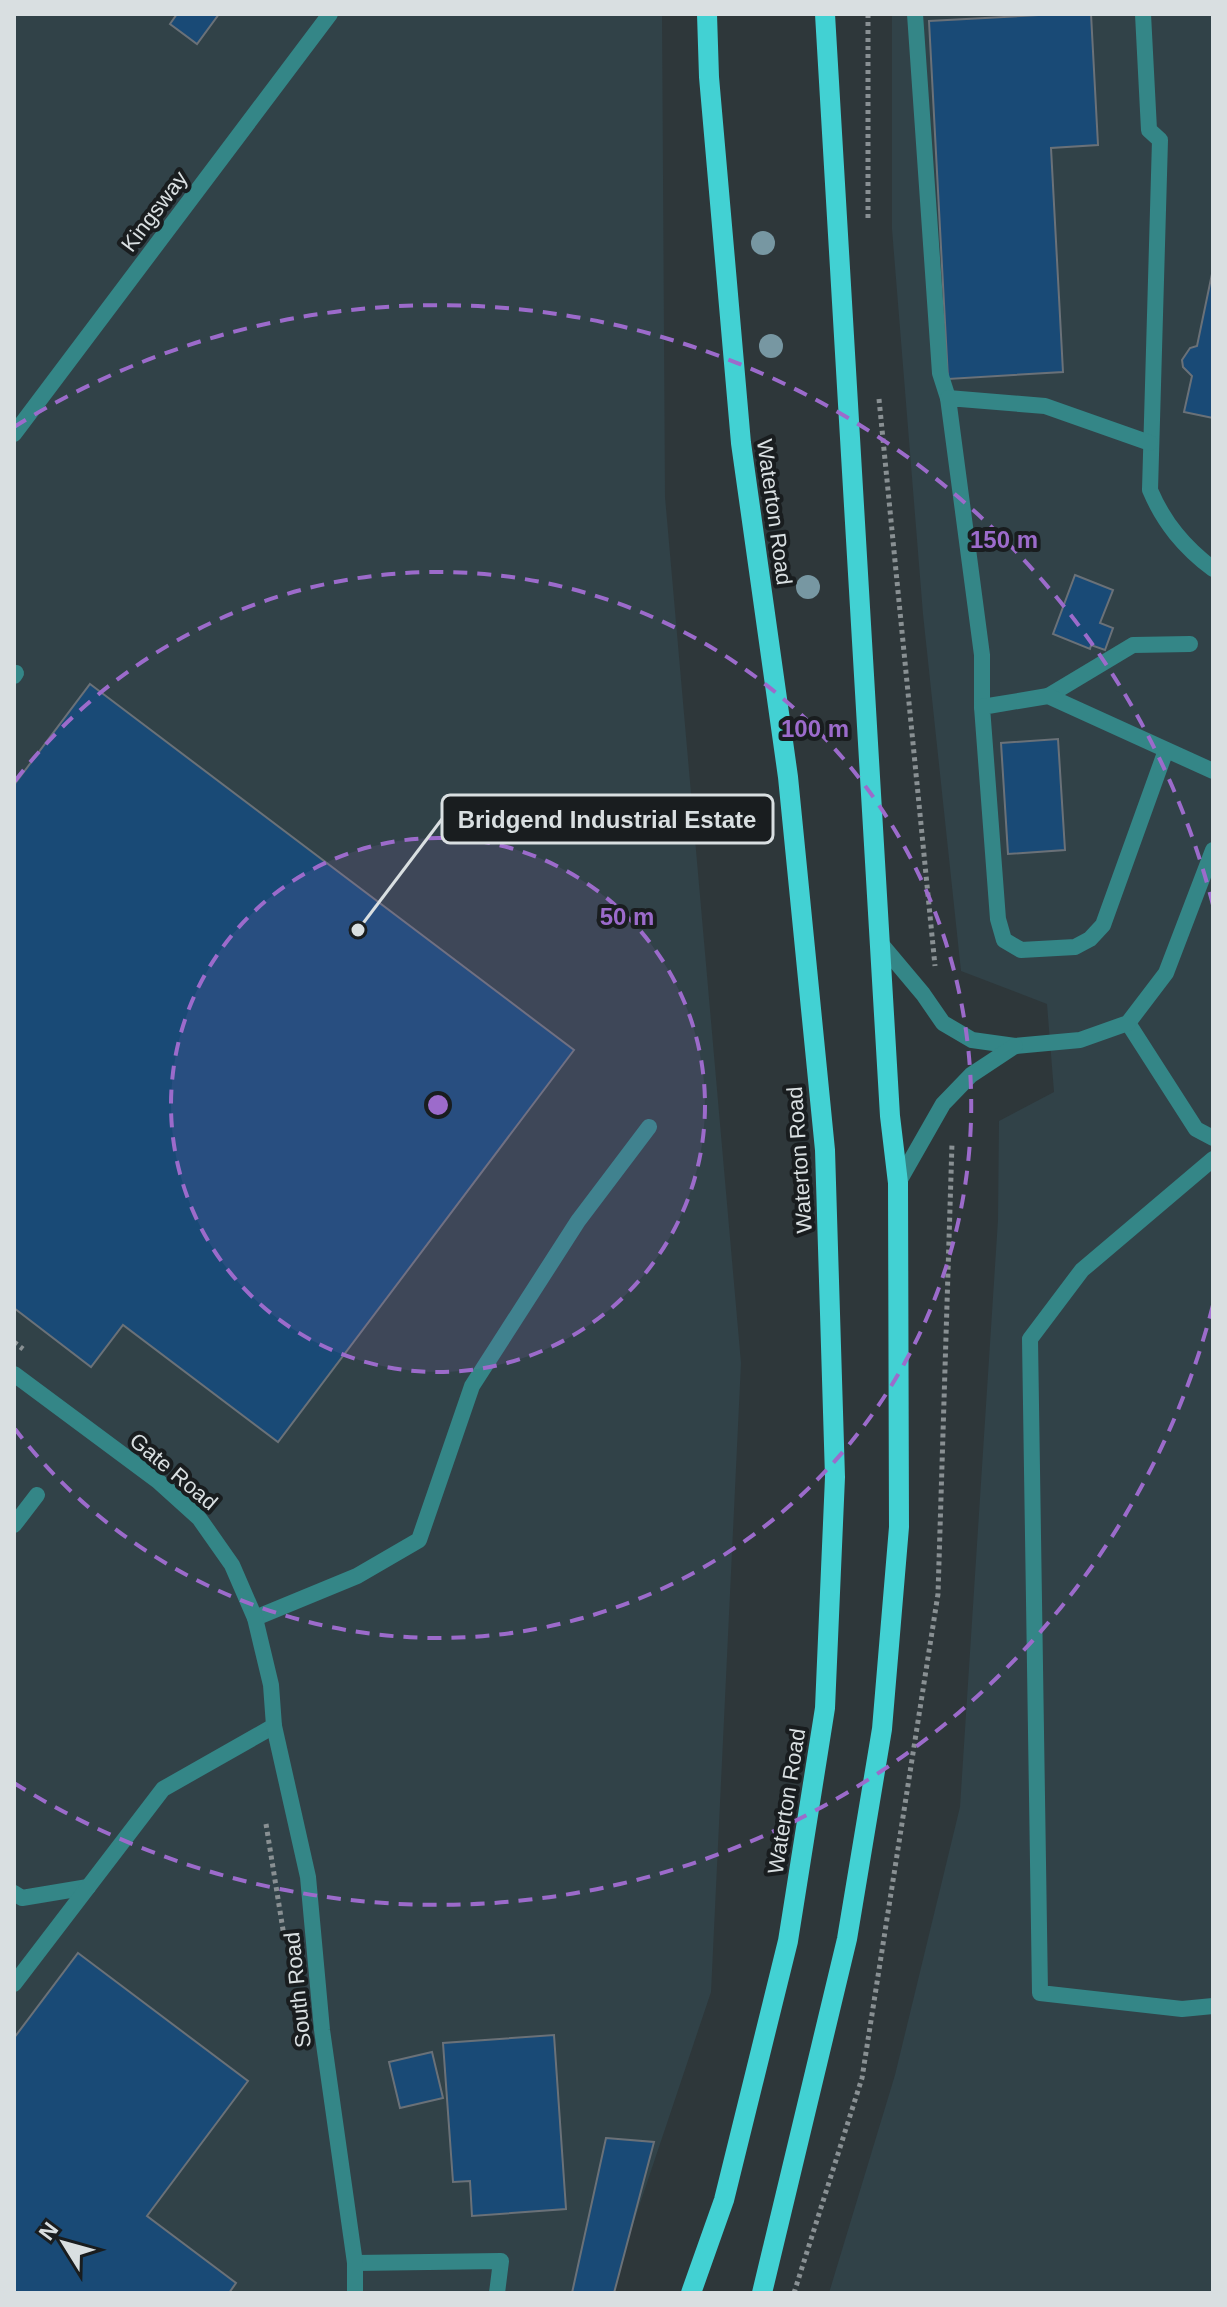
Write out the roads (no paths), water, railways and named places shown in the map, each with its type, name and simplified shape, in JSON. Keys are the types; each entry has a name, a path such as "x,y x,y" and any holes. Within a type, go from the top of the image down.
{"main road":[{"name":"Waterton Road","path":"691,2293 724,2200 788,1941 825,1708 835,1477 825,1150 788,777 741,443 709,77 707,14"},
{"path":"762,2293 847,1939 882,1729 899,1527 898,1183 890,1116 825,14"}],"street":[{"name":"Kingsway","path":"14,434 330,14"},
{"path":"915,14 940,373 948,398 982,655 982,707 998,919 1004,940 1021,950 1075,947 1090,939 1103,925 1166,750"},
{"path":"1143,14 1149,130 1160,140 1150,490 1161,516 1189,551 1213,569"},
{"path":"948,398 1045,406 1150,443"},
{"path":"982,707 1048,696 1133,645 1190,644"},
{"path":"1048,696 1213,771"},
{"path":"881,944 943,1023 972,1040 1015,1046 1080,1040 1128,1023 1166,973 1213,850"},
{"path":"1128,1023 1196,1129 1213,1138"},
{"path":"898,1183 943,1104 971,1075 1015,1046"},
{"path":"255,1618 357,1576 419,1540 472,1386 578,1221 649,1127"},
{"path":"1213,1159 1082,1270 1030,1339 1040,1993 1182,2009 1213,2006"},
{"name":"Gate Road","path":"14,1374 158,1481 199,1518 232,1565 255,1618 271,1685"},
{"path":"14,1525 37,1495"},
{"name":"South Road","path":"271,1685 274,1726 308,1877 322,2030 355,2263 355,2293"},
{"path":"14,1984 163,1789 274,1726"},
{"path":"14,1893 22,1898 88,1887"},
{"path":"355,2263 501,2261 497,2293"}],"place":[{"name":"Bridgend Industrial Estate","path":"358,930"}]}
